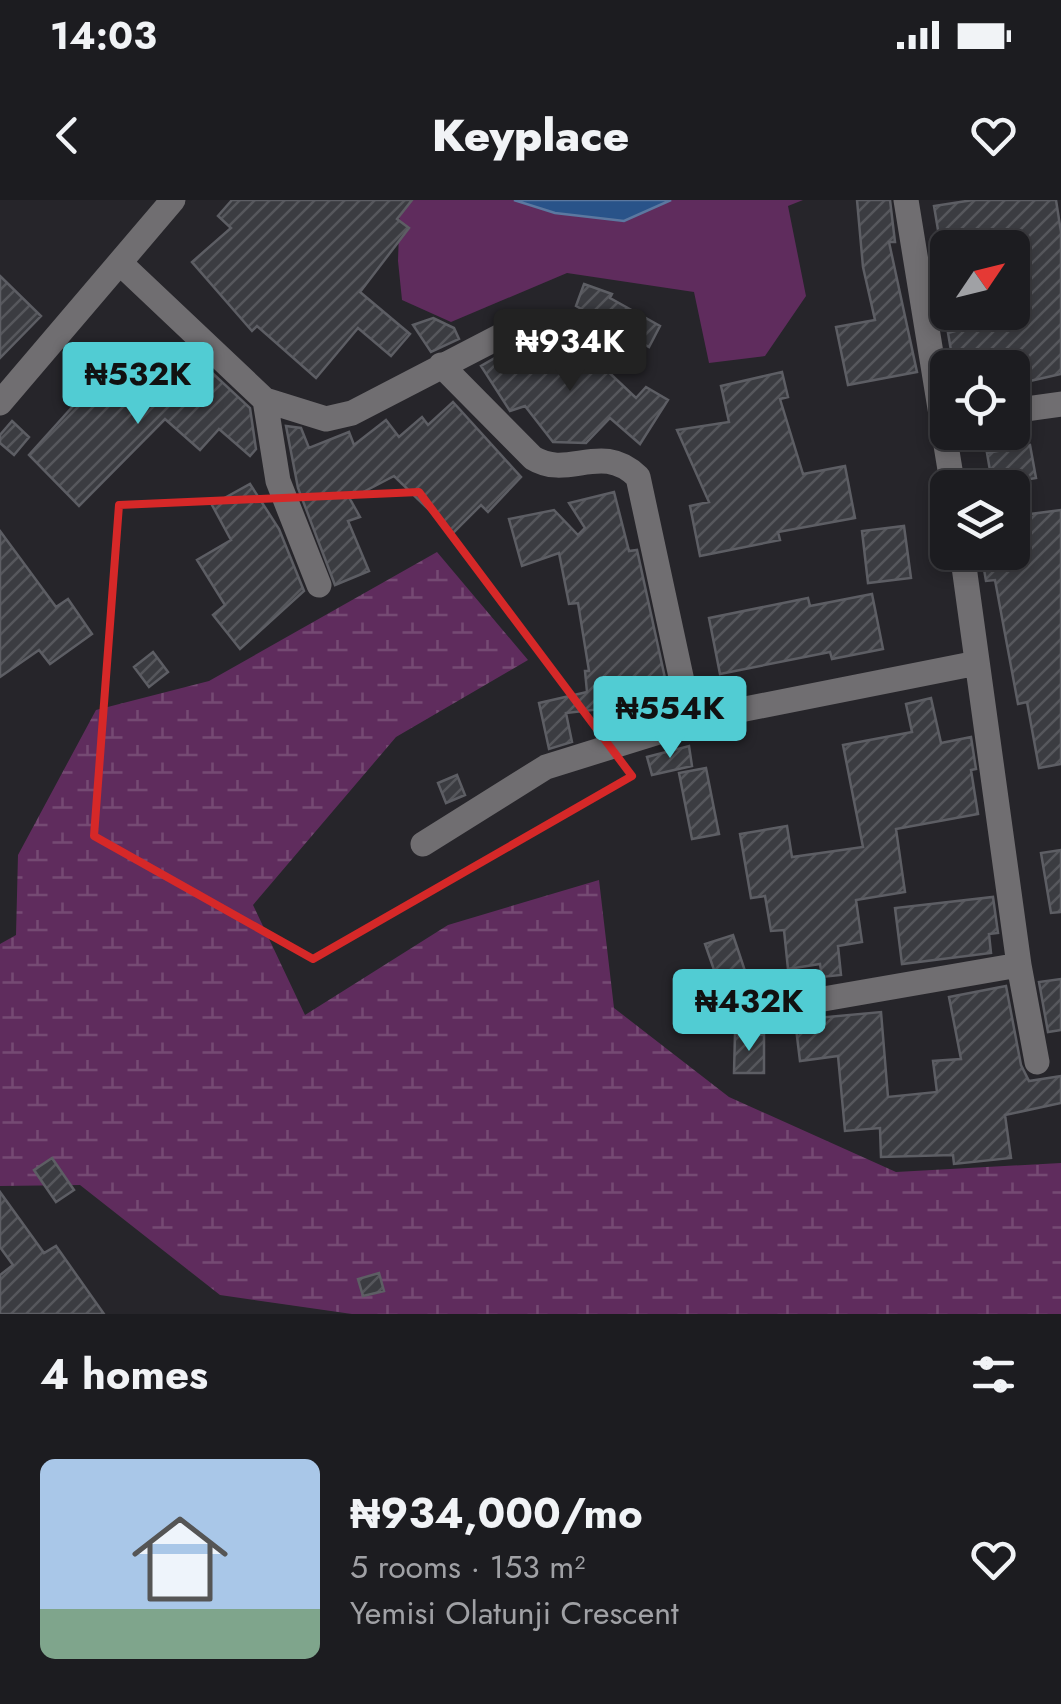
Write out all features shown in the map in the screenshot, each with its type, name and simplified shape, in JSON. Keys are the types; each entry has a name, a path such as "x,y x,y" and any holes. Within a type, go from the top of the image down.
{"street":[{"path":"0,403 173,200"},
{"path":"906,200 933,350"},
{"path":"120,263 264,400 326,419 352,413 520,326"},
{"path":"441,365 533,458 547,466 606,459 623,463 638,477 691,723"},
{"path":"264,400 278,481 320,585"},
{"path":"1030,408 1061,404"},
{"path":"964,570 1018,965 1038,1062"},
{"path":"423,844 546,767 691,723 976,663"},
{"path":"783,1006 1018,965"}],"highlighted area":[{"path":"419,492 632,776 313,959 94,836 119,505"}],"green space":[{"path":"400,200 514,200 555,213 624,221 671,200 803,200 788,206 806,296 765,356 709,363 694,292 567,273 451,322 402,300 398,261"},
{"path":"437,552 528,660 396,737 253,905 305,1015 448,925 599,880 614,1008 729,1097 896,1172 1061,1163 1061,1314 352,1314 220,1295 80,1185 0,1186 0,944 16,935 18,855 96,710 209,681"}],"water":[{"path":"514,200 671,200 624,221 555,213"}],"building":[{"path":"232,200 412,200 397,219 409,228 360,292 410,334 391,356 358,328 316,378 257,326 252,331 192,262 231,228 218,216"},
{"path":"857,200 890,200 895,242 889,242 917,372 848,385 836,327 875,320 863,267"},
{"path":"973,200 1056,200 1061,232 1061,374 1030,381 1030,350 951,350 948,333 955,330 1030,330 1030,230 938,230 934,206"},
{"path":"0,276 41,316 0,358"},
{"path":"584,284 612,294 610,298 660,326 649,347 576,306"},
{"path":"433,318 454,328 459,339 431,352 413,325"},
{"path":"533,336 555,370 580,345 636,398 646,387 668,400 640,444 610,418 586,443 553,442 525,406 510,411 481,366"},
{"path":"193,355 250,408 256,449 250,456 219,429 200,450 165,419 79,506 29,455 101,375 138,415"},
{"path":"782,372 788,397 780,399 803,474 845,466 855,518 778,532 780,540 700,556 690,506 709,502 677,430 729,422 721,386"},
{"path":"453,402 521,477 488,512 481,505 453,533 394,476 350,499 360,517 348,521 369,571 335,585 298,488 286,426 301,428 309,448 349,432 354,445 386,420 399,437 422,417 428,425"},
{"path":"12,421 29,437 14,455 0,443 0,435"},
{"path":"1030,445 1036,478 1030,479 1030,470 990,470 987,453 1030,450"},
{"path":"250,484 279,529 304,591 240,649 213,615 225,605 197,560 231,540 212,505"},
{"path":"614,492 629,551 637,550 670,701 566,713 572,742 549,749 539,703 587,692 585,671 589,671 578,603 569,604 559,553 522,566 509,519 554,510 578,535 585,528 569,503"},
{"path":"1061,510 1061,764 1039,768 1027,702 1018,704 995,580 986,581 984,570 1030,570 1030,514"},
{"path":"904,526 911,578 868,583 862,531"},
{"path":"0,531 56,607 68,599 92,634 50,664 39,650 0,677"},
{"path":"872,594 883,649 832,659 830,652 720,674 709,618 808,598 810,606"},
{"path":"153,652 168,672 149,687 134,667"},
{"path":"931,698 941,743 971,737 978,814 896,829 905,892 856,900 862,942 838,946 841,975 822,977 820,964 788,969 784,930 771,931 765,896 751,898 740,834 787,826 792,857 863,847 843,745 912,732 906,704"},
{"path":"689,746 692,766 652,775 647,757"},
{"path":"706,768 719,834 692,839 679,773"},
{"path":"457,775 465,795 446,803 438,783"},
{"path":"1061,850 1061,912 1051,913 1041,853"},
{"path":"993,897 998,933 989,934 991,953 902,964 895,908"},
{"path":"733,935 748,980 721,990 705,944"},
{"path":"1061,979 1061,1030 1048,1032 1039,982"},
{"path":"1006,986 1021,1065 1029,1081 1061,1076 1061,1103 1005,1115 1011,1158 954,1164 953,1155 881,1157 880,1128 845,1131 838,1056 800,1061 795,1020 881,1012 888,1097 937,1092 933,1061 961,1059 949,997"},
{"path":"735,1034 764,1035 764,1073 734,1073"},
{"path":"52,1158 74,1190 56,1202 34,1170"},
{"path":"0,1192 44,1253 56,1246 104,1314 0,1314 0,1275 13,1265 0,1247"},
{"path":"379,1273 384,1291 363,1296 358,1279"}]}
